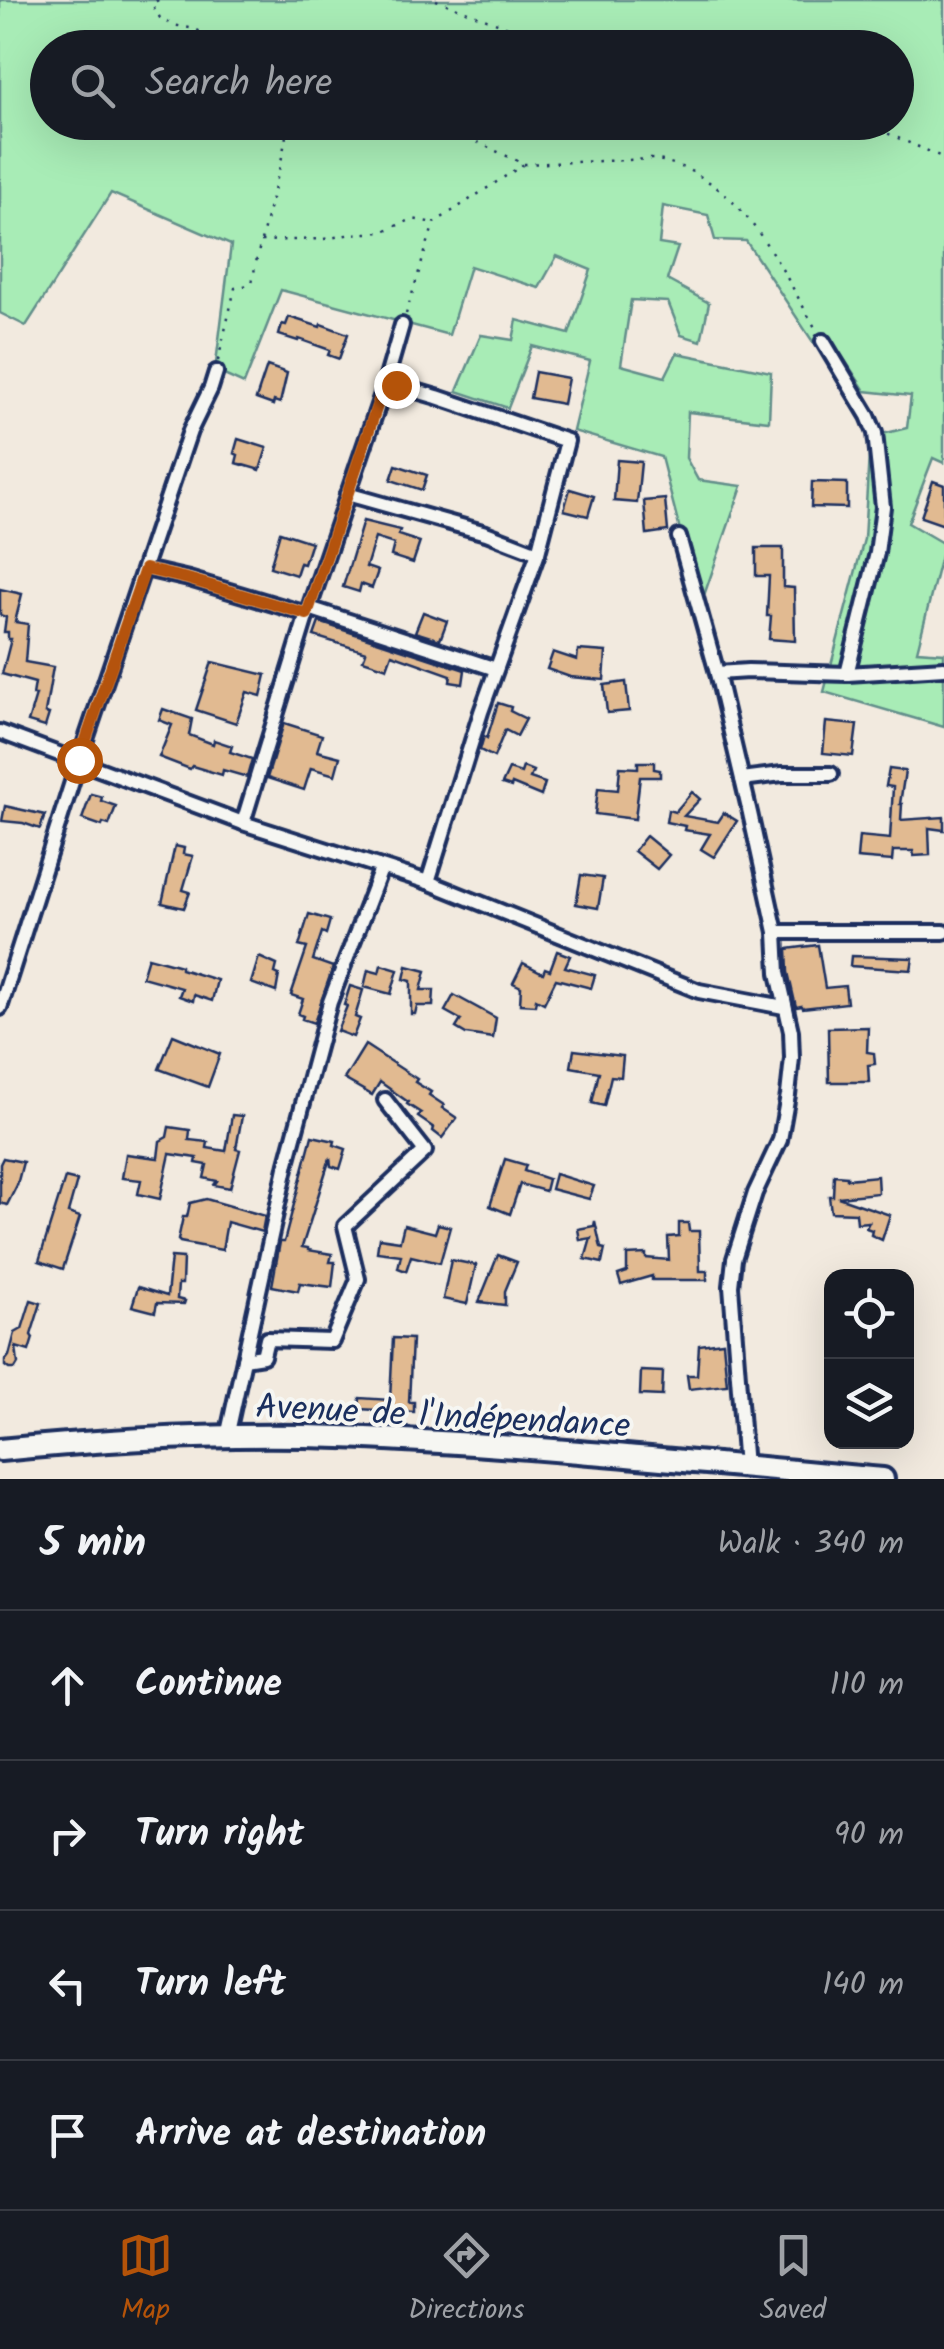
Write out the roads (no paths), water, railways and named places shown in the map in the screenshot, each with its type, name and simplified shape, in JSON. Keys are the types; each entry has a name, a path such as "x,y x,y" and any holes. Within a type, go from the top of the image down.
{"main road":[{"name":"Avenue de l'Indépendance","path":"0,1450 227,1437 358,1438 883,1479"}],"street":[{"path":"243,824 402,325"},
{"path":"823,342 875,433 883,508 877,553 846,674"},
{"path":"0,1008 190,430 216,372"},
{"path":"382,391 396,385 437,396 567,441 538,553 496,669 428,882"},
{"path":"346,494 486,532 538,553"},
{"path":"679,537 742,779 776,932 778,974 791,1031 792,1058 780,1140 755,1193 734,1259 731,1286 759,1472"},
{"path":"145,569 308,611 496,669"},
{"path":"717,673 846,674 944,668"},
{"path":"0,732 243,824 428,882 700,992 784,1006"},
{"path":"742,779 832,774"},
{"path":"227,1437 287,1163 330,1002 382,869"},
{"path":"776,932 944,932"},
{"path":"244,1360 264,1356 267,1339 332,1341 358,1279 344,1226 425,1151 385,1100"}]}
